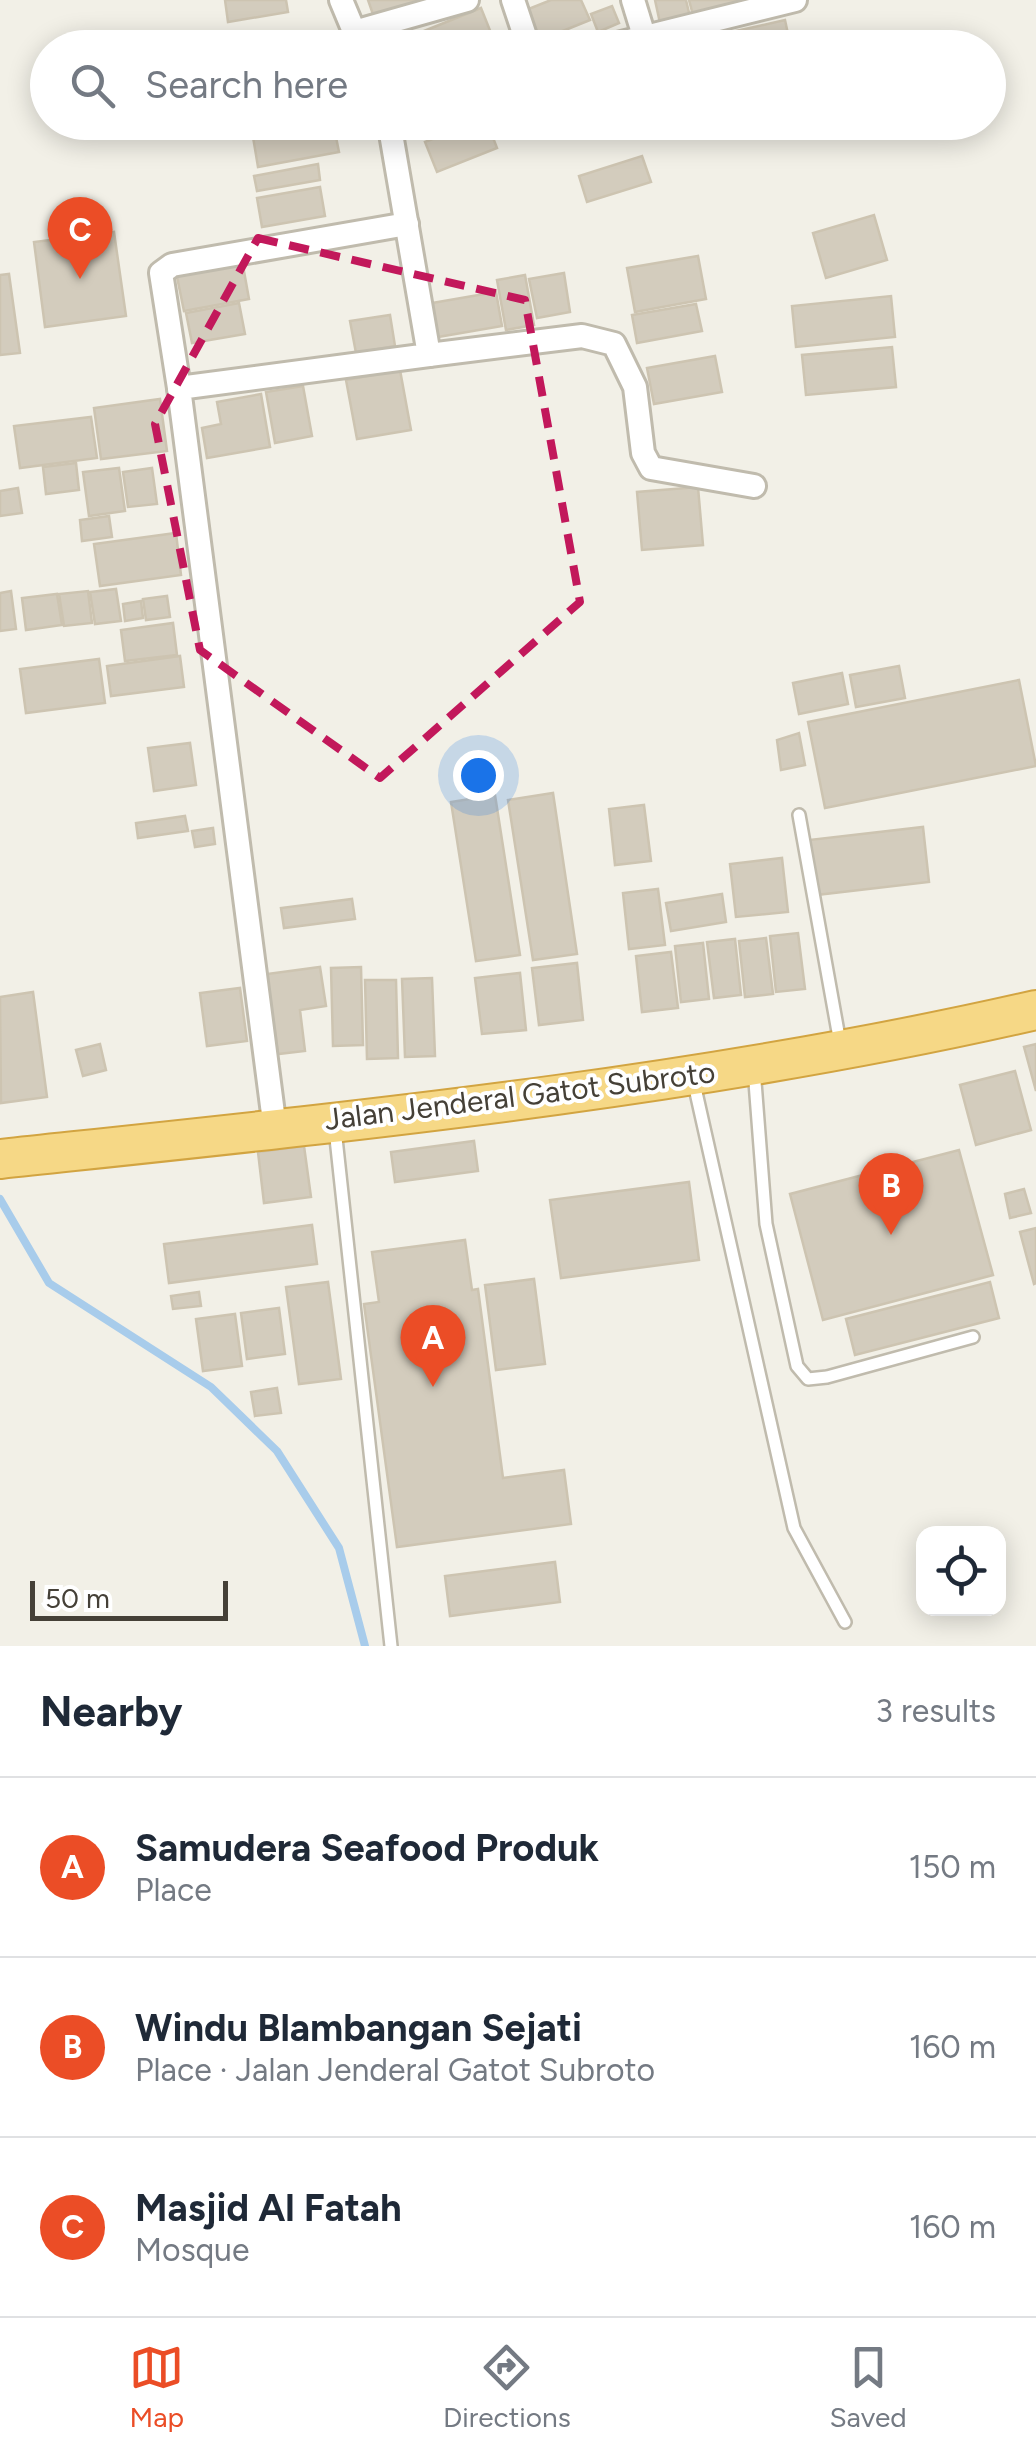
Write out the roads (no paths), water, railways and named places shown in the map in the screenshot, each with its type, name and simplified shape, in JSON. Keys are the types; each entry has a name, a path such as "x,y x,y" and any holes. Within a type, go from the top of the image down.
{"highway":[{"name":"Jalan Jenderal Gatot Subroto","path":"0,1159 510,1102 753,1065 1036,1010"}],"street":[{"path":"341,0 354,30"},
{"path":"385,30 467,0"},
{"path":"513,0 523,30"},
{"path":"633,0 642,30"},
{"path":"666,30 760,5 796,0"},
{"path":"393,140 429,355"},
{"path":"275,1130 179,388 159,280 172,265 407,224"},
{"path":"179,388 582,336 614,344 636,388 642,453 651,468 754,486"}],"lane":[{"path":"798,815 841,1047"},
{"path":"753,1065 766,1224 797,1366 808,1379 828,1377 972,1337"},
{"path":"692,1074 794,1528 845,1622"},
{"path":"334,1120 391,1646"}],"waterway":[{"path":"0,1199 49,1283 211,1387 277,1451 339,1548 365,1646"}],"place":[{"name":"Masjid Al Fatah","path":"80,279"},
{"name":"Windu Blambangan Sejati","path":"891,1235"},
{"name":"Samudera Seafood Produk","path":"433,1387"}]}
